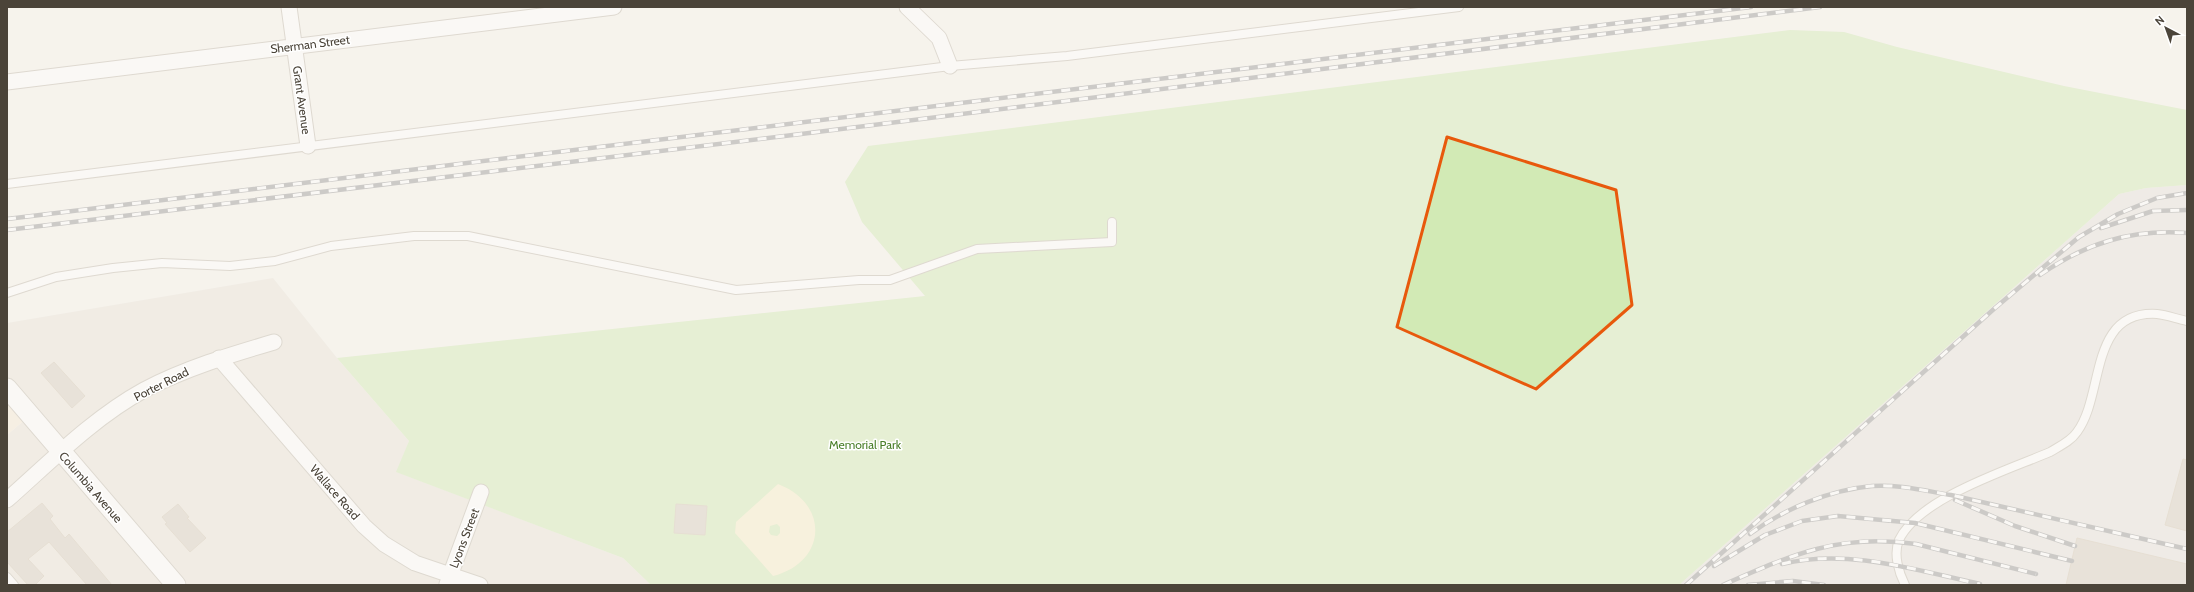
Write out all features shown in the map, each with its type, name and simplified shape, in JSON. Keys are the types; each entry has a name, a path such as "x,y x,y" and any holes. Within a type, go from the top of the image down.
{"street":[{"name":"Grant Avenue","path":"289,7 308,146"},
{"name":"Sherman Street","path":"7,82 614,7"},
{"path":"906,7 939,38 950,66"},
{"name":"Porter Road","path":"7,500 81,435 143,391 180,373 219,358 274,342"},
{"name":"Wallace Road","path":"219,358 364,526 398,554 448,580 480,585"},
{"name":"Columbia Avenue","path":"7,388 176,585"},
{"name":"Lyons Street","path":"448,580 481,492"}],"lane":[{"path":"7,184 950,66 1067,56 1459,7"},
{"path":"7,292 56,276 113,268 162,263 230,266 275,261 331,246 414,236 468,236 736,290 758,289 859,280 890,280 977,249 1112,242 1112,222"},
{"path":"1905,585 1898,566 1898,541 1911,523 1920,514 1947,497 2050,452 2065,444 2077,433 2084,421 2091,401 2105,347 2111,335 2133,318 2146,314 2158,314 2187,321"},
{"path":"7,577 14,585"}],"highlighted area":[{"path":"1447,137 1616,190 1632,305 1536,389 1397,327"}],"shaded area":[{"path":"2187,185 2187,585 1679,585 2119,194 2146,188"},
{"path":"273,278 337,358 409,441 397,472 623,558 651,585 182,585 7,380 7,323"},
{"path":"7,394 27,418 7,435"},
{"path":"27,418 169,585 7,585 7,435"}],"green space":[{"name":"Memorial Park","path":"1790,30 1844,32 1897,47 2064,86 2187,110 2187,185 2146,188 2119,194 1679,585 651,585 623,558 396,472 409,441 337,358 925,296 862,222 845,182 868,146"}],"sand":[{"path":"778,484 795,493 807,505 814,518 815,532 812,546 804,559 791,569 773,576 735,533 736,522","holes":["777,524 780,527 780,533 777,536 771,535 769,532 770,526"]}],"building":[{"path":"54,362 85,396 72,408 41,373"},
{"path":"2183,459 2187,460 2187,531 2165,525"},
{"path":"42,503 53,516 50,519 65,538 69,534 112,585 87,585 49,542 28,559 44,576 35,585 28,585 7,562 7,532"},
{"path":"178,504 189,517 187,518 206,538 190,552 165,524 167,523 162,517"},
{"path":"676,504 707,506 705,535 674,533"},
{"path":"2077,538 2187,564 2187,585 2066,585"}],"railway":[{"path":"7,219 1751,7"},
{"path":"7,230 801,134 1820,7"},
{"path":"1686,585 1995,308 2079,237 2118,214 2157,198 2187,193"},
{"path":"2101,228 2153,211 2187,210"},
{"path":"2040,275 2074,254 2110,240 2147,233 2187,233"},
{"path":"1750,534 1792,509 1823,496 1856,488 1891,486 1951,495 2187,549"},
{"path":"1955,500 2015,526 2075,546"},
{"path":"1714,566 1765,535 1802,521 1838,516 1915,523 2072,561"},
{"path":"1723,585 1771,564 1816,549 1839,544 1888,541 1916,544 2036,574"},
{"path":"1782,564 1832,558 1857,560 1906,567 1980,584"},
{"path":"1748,585 1793,581 1824,585"}]}
